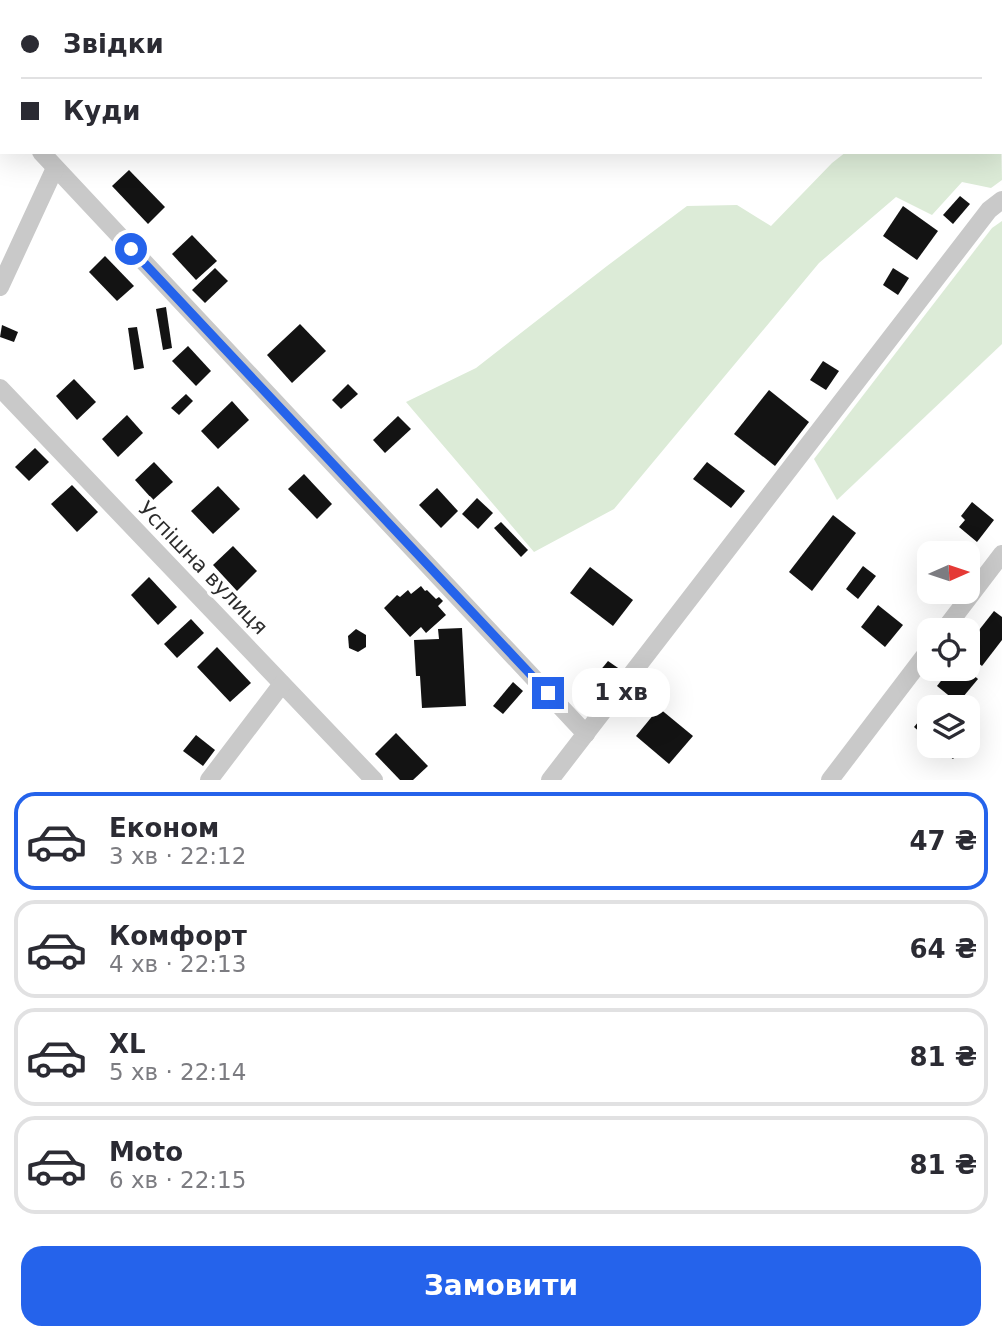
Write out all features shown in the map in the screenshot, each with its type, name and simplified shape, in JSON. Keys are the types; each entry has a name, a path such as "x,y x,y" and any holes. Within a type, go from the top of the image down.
{"street":[{"path":"43,154 586,734"},
{"path":"0,288 55,168"},
{"path":"550,780 989,210 1002,200"},
{"name":"Успішна вулиця","path":"0,388 374,780"},
{"path":"953,618 1002,554"},
{"path":"830,780 917,666"},
{"path":"209,780 282,684"}],"green space":[{"path":"843,154 1001,154 1002,180 991,188 962,182 932,215 896,197 819,263 614,509 534,552 406,402 476,368 687,206 737,205 771,226"},
{"path":"1002,221 1002,344 837,500 814,459 992,228"}],"building":[{"path":"129,170 165,207 148,224 112,186"},
{"path":"960,196 970,204 953,224 943,215"},
{"path":"903,206 938,231 917,260 883,236"},
{"path":"192,235 217,261 196,280 172,254"},
{"path":"105,256 134,286 117,301 89,272"},
{"path":"215,268 228,281 205,303 192,290"},
{"path":"893,268 909,278 898,295 883,285"},
{"path":"166,307 172,348 163,350 156,309"},
{"path":"300,324 326,351 292,383 267,355"},
{"path":"2,325 18,332 14,342 0,337"},
{"path":"137,327 144,368 134,370 128,328"},
{"path":"188,346 211,371 196,386 172,361"},
{"path":"823,361 839,371 826,390 810,380"},
{"path":"74,379 96,402 77,420 56,396"},
{"path":"348,384 358,394 341,409 332,400"},
{"path":"769,390 809,422 775,466 734,434"},
{"path":"186,394 193,401 179,415 171,408"},
{"path":"232,401 249,420 218,449 201,431"},
{"path":"127,415 143,433 118,457 102,439"},
{"path":"398,416 411,429 385,453 373,440"},
{"path":"35,448 49,462 29,481 15,467"},
{"path":"154,462 173,482 153,500 135,480"},
{"path":"707,462 745,491 731,508 693,479"},
{"path":"304,474 332,504 317,519 288,489"},
{"path":"72,485 98,512 77,532 51,504"},
{"path":"218,486 240,509 213,534 191,511"},
{"path":"437,488 458,511 441,528 419,505"},
{"path":"477,498 493,513 478,529 462,514"},
{"path":"972,502 994,520 976,541 959,527 965,520 961,516"},
{"path":"833,515 856,533 812,591 789,572"},
{"path":"501,522 528,550 521,557 494,528"},
{"path":"233,546 257,571 237,591 213,565"},
{"path":"863,566 876,576 858,599 846,589"},
{"path":"590,567 633,600 613,626 570,593"},
{"path":"149,577 177,607 158,625 131,595"},
{"path":"421,586 436,599 439,597 443,601 438,606 446,615 426,633 421,627 410,637 384,608 397,595 400,597 408,590 411,594"},
{"path":"878,605 903,625 885,647 861,627"},
{"path":"994,611 1002,617 1002,640 982,666 980,664 980,629"},
{"path":"191,619 204,633 177,658 164,644"},
{"path":"462,628 466,706 422,708 420,676 416,676 414,640 439,639 438,629"},
{"path":"356,629 366,635 366,647 358,652 349,648 348,636"},
{"path":"217,647 251,683 230,702 197,667"},
{"path":"608,661 621,670 603,693 590,683"},
{"path":"941,681 976,681 965,695 948,695 937,686"},
{"path":"513,682 523,691 503,714 493,706"},
{"path":"659,708 693,736 669,764 636,736"},
{"path":"396,733 428,766 413,780 400,780 375,754"},
{"path":"196,735 215,750 203,766 183,751"}],"route":[{"path":"131,249 548,693"}]}
